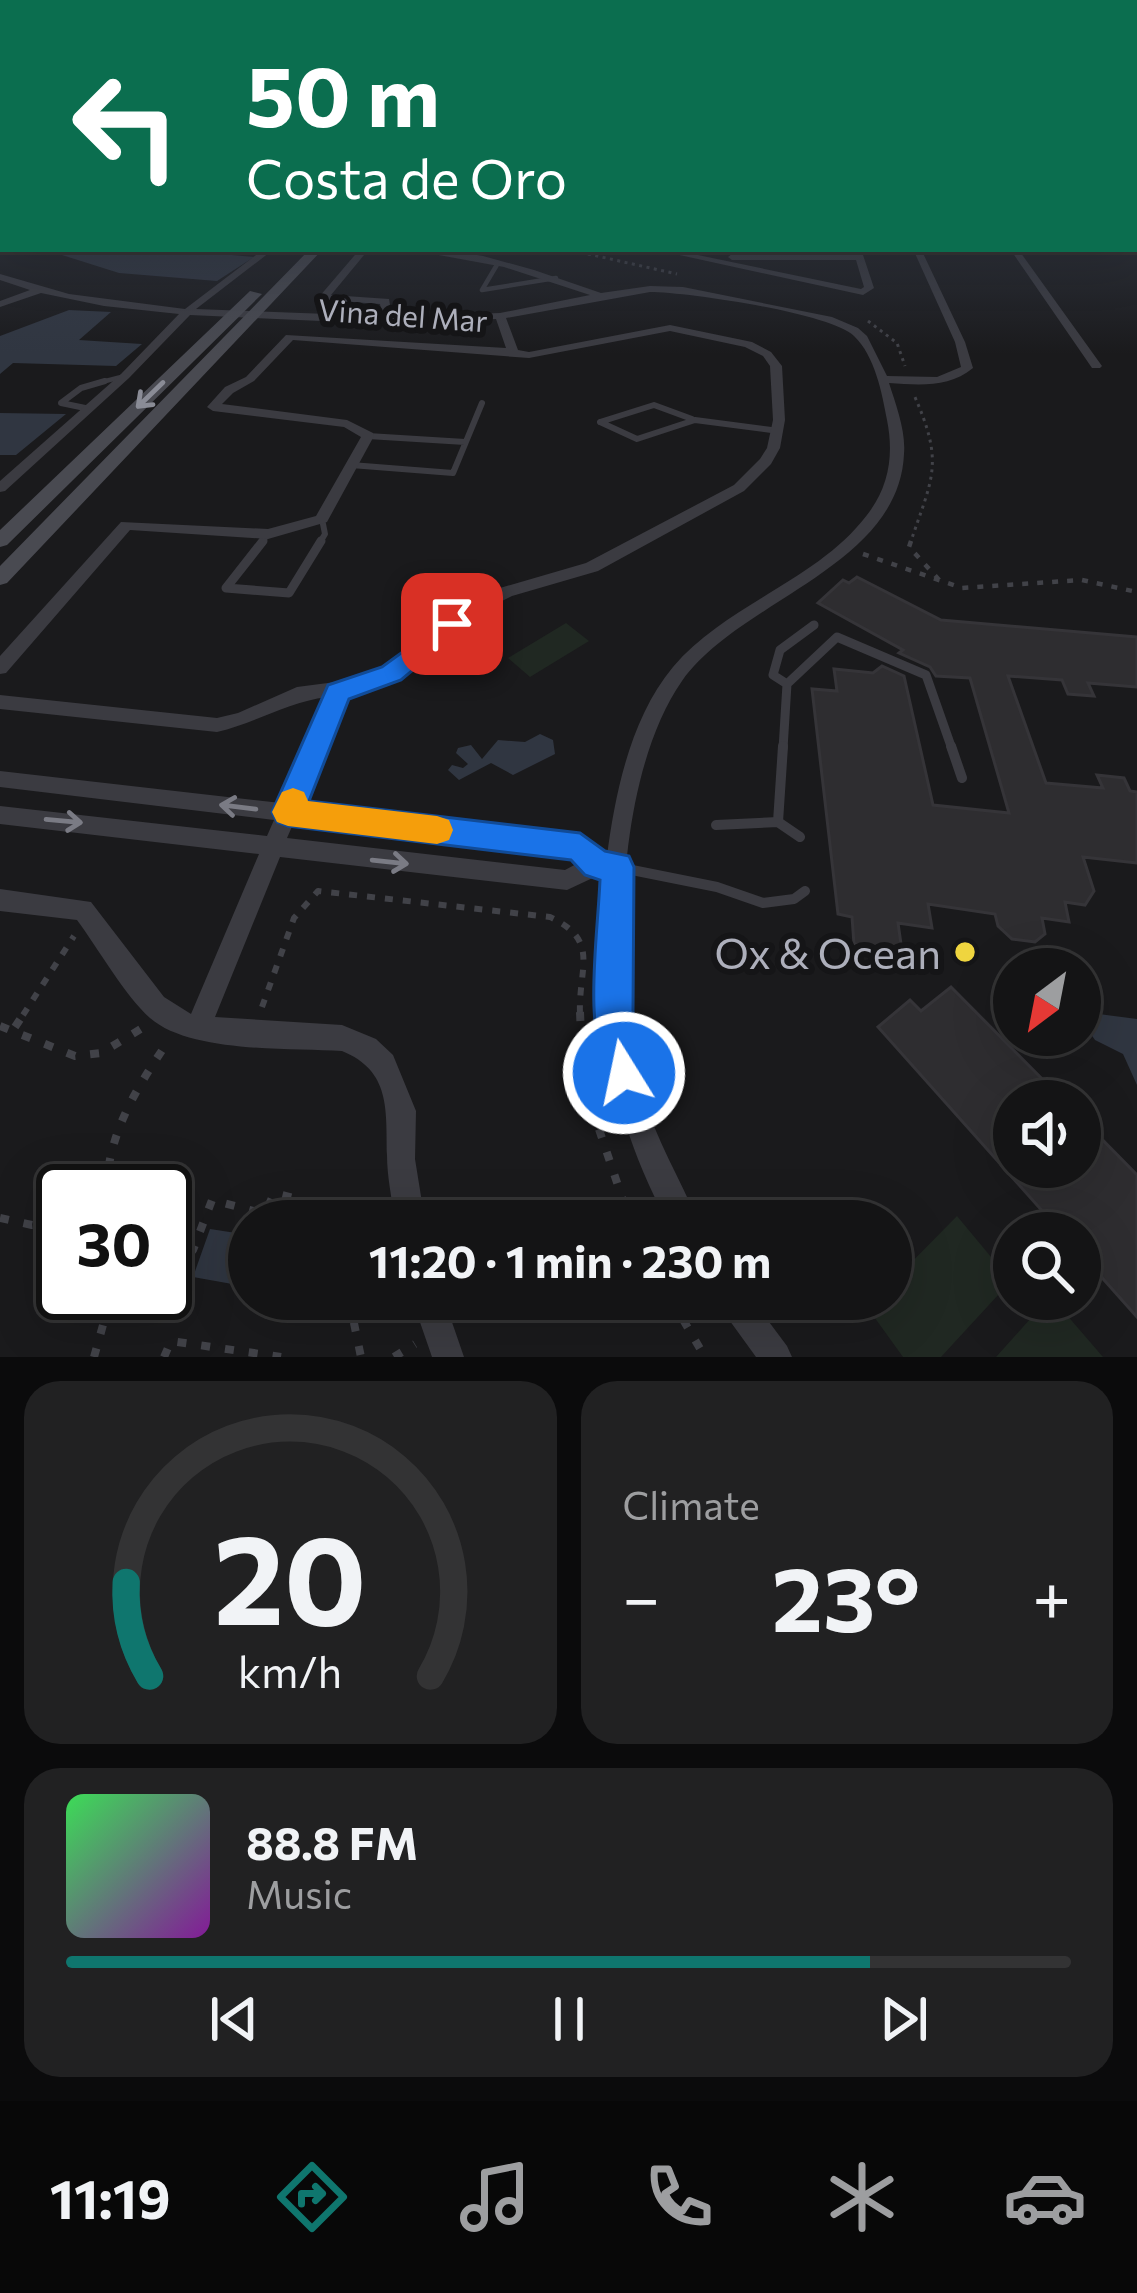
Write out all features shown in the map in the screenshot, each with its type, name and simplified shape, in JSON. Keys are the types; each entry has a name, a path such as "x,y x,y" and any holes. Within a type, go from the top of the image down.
{"main road":[{"path":"0,541 296,252"},
{"path":"0,578 318,252"}],"street":[{"path":"0,488 90,409 188,311 266,252"},
{"path":"362,252 323,297 386,301 388,320"},
{"path":"449,252 600,296 684,290 835,321 862,336 891,379 898,466 884,502 847,547 722,630 678,674 643,737 607,866 614,1013 624,1073 644,1138 673,1200"},
{"path":"670,252 713,261 863,292 869,288 858,253 713,261"},
{"path":"891,379 937,382 967,368 960,341 917,252"},
{"path":"1016,252 1096,366"},
{"path":"0,277 85,303 388,320 500,316 567,288"},
{"path":"0,304 37,291"},
{"name":"Vina del Mar","path":"500,316 513,352"},
{"name":"Vina del Mar","path":"368,436 347,424 213,407 229,390 250,379 290,337 548,354 670,328 748,344 767,354 776,366 780,431"},
{"path":"0,702 217,725 298,694 338,692 392,674 478,606 506,592 592,567 739,488 769,461 780,431"},
{"path":"0,668 126,525 268,535 322,519 368,436"},
{"path":"180,1022 273,850 338,692"},
{"path":"0,779 580,847 607,866"},
{"path":"0,815 128,827 273,850 568,880 607,866"},
{"path":"0,900 83,910 180,1022 342,1038 367,1048 384,1064 397,1088 408,1200"},
{"path":"435,1320 448,1357"},
{"path":"749,1320 776,1357"}],"lane":[{"path":"498,263 482,290 567,288"},
{"path":"90,409 61,403 81,388 125,376"},
{"path":"351,465 453,473 482,403"},
{"path":"694,420 638,439 600,422 654,405 694,420 780,431"},
{"path":"368,436 465,442"},
{"path":"268,535 226,588 289,593 325,534 322,519"},
{"path":"787,684 773,675 780,650 814,625"},
{"path":"778,822 787,684 837,637 926,675 962,778"},
{"path":"716,825 778,822 800,837"},
{"path":"607,866 717,887 763,903 794,898 805,891"}],"path":[{"path":"579,252 691,278"},
{"path":"865,319 897,343 906,365 891,379 916,396 933,447 930,498 909,547 941,583"},
{"path":"847,547 941,583 991,589 1082,580 1137,592"},
{"path":"262,1007 294,918 318,891 550,917 576,929 584,943 579,995 583,1082 624,1200"},
{"path":"15,1027 72,943 83,910"},
{"path":"0,1026 15,1027 81,1058 106,1055 180,1022"},
{"path":"108,1164 130,1097 180,1022"},
{"path":"271,1200 274,1193 298,1200"},
{"path":"192,1250 212,1200 228,1204"},
{"path":"0,1217 36,1225"},
{"path":"94,1357 104,1320"},
{"path":"353,1320 361,1357"},
{"path":"684,1320 706,1357"},
{"path":"164,1357 171,1341 281,1357"}],"shaded area":[{"path":"52,252 198,252 254,257 217,281 119,273"},
{"path":"69,310 111,312 79,340 142,344 116,366 13,363 0,374 0,336"},
{"path":"0,413 66,414 16,455 0,455"},
{"path":"566,623 589,641 530,677 508,658"},
{"path":"540,734 553,740 555,754 513,775 491,763 459,780 448,770 452,765 463,768 468,764 456,753 458,748 471,745 482,759 498,740 525,742"},
{"path":"1101,1014 1137,1019 1137,1085 1123,1054 1101,1043"},
{"path":"957,1216 993,1259 993,1301 941,1357 903,1357 876,1320 912,1320 912,1262"},
{"path":"210,1229 228,1232 228,1283 193,1277"},
{"path":"1029,1320 1071,1320 1103,1357 996,1357"}],"building":[{"path":"857,577 941,620 1137,637 1137,687 1088,683 1094,696 1068,694 1062,680 1008,676 1046,783 1103,788 1097,775 1124,778 1130,791 1137,792 1137,863 1083,857 1094,891 1085,905 1065,902 1069,922 1042,918 1045,934 1035,942 1012,939 998,926 995,914 928,904 932,928 898,923 902,951 854,944 852,917 838,914 812,689 837,691 834,669 873,673 882,666 904,676 933,805 1009,813 970,678 936,676 930,667 899,653 903,650 818,603 843,580 849,583"},
{"path":"951,987 993,1029 993,1056 1019,1056 1043,1080 993,1080 993,1156 878,1027 910,1000 921,1011"},
{"path":"1101,1138 1137,1175 1137,1317 1101,1277 1101,1212 1043,1212 1022,1188 1101,1188"}],"slow traffic":[{"path":"293,801 288,812 437,830"}],"place":[{"name":"Ox & Ocean","path":"965,952"}],"route":[{"path":"452,624 392,674 338,692 288,812 580,847 597,865 617,867 614,1013 624,1073"}]}
